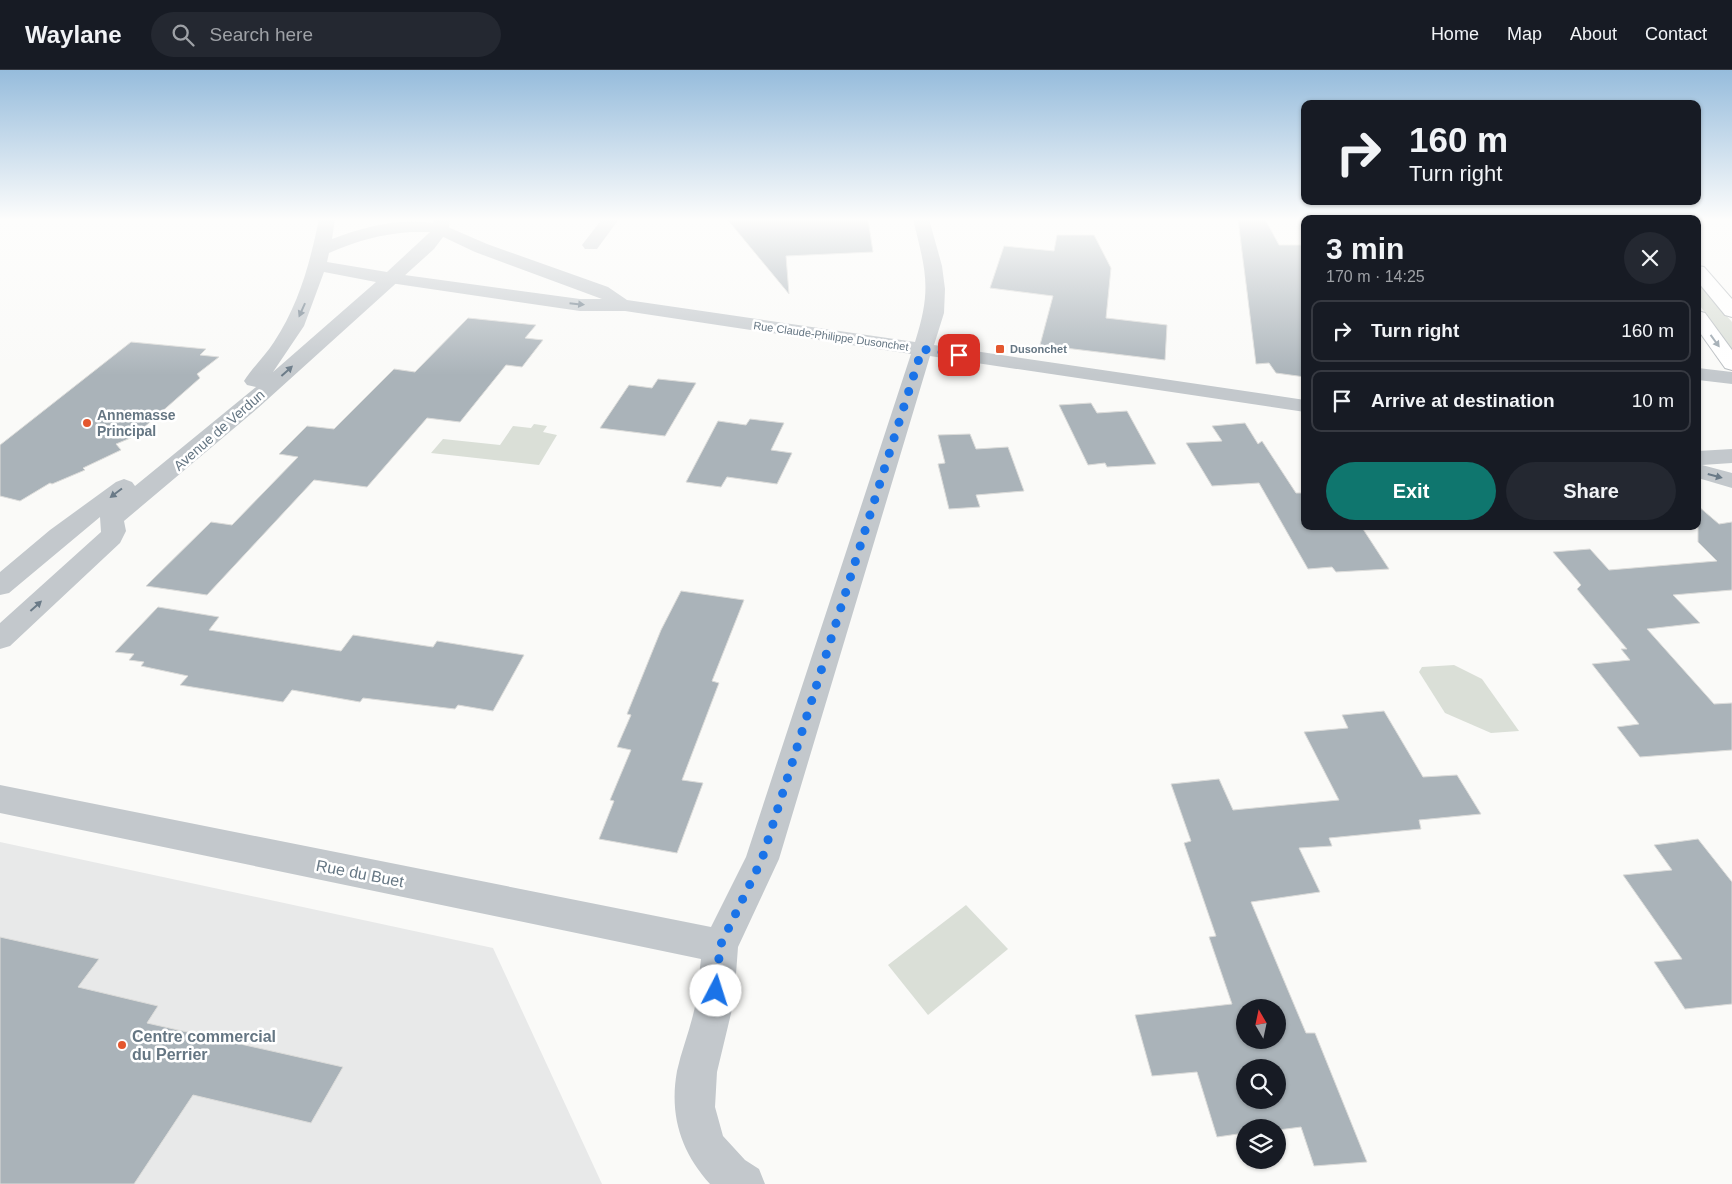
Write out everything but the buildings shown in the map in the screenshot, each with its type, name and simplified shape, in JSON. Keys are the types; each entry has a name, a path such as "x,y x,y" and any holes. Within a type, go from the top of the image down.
{"main road":[{"path":"1701,275 1732,311"},
{"path":"1701,321 1732,364"}],"street":[{"name":"Avenue de Verdun","path":"0,586 72,525 205,426 249,386 271,361 289,335 302,312 316,271"},
{"name":"Rue Claude-Philippe Dusonchet","path":"339,271 580,305 625,305 1301,405"},
{"name":"Avenue de Verdun","path":"0,639 111,537 114,531 111,519 250,403 398,271"},
{"name":"Rue Claude-Philippe Dusonchet","path":"545,271 601,291 625,305"},
{"path":"744,1184 730,1175 708,1151 701,1137 697,1121 695,1089 697,1072 715,1001 720,946 762,859 934,313 937,285 934,271"},
{"path":"1701,374 1732,378"},
{"path":"1701,458 1732,456"},
{"path":"1701,472 1732,480"},
{"name":"Rue du Buet","path":"0,799 720,946"}],"shaded area":[{"path":"1701,286 1732,322 1732,350 1701,307"},
{"path":"534,424 547,426 543,432 557,435 539,465 431,453 443,439 500,445 513,426 531,428"},
{"path":"1454,665 1482,679 1519,731 1491,733 1445,713 1419,672 1422,667"},
{"path":"0,842 493,948 602,1184 0,1184"},
{"path":"966,905 1008,949 928,1015 888,965"}],"place":[{"name":"Dusonchet","path":"1000,349"},
{"name":"Annemasse Principal","path":"87,423"},
{"name":"Centre commercial du Perrier","path":"122,1045"}],"route":[{"path":"716,991 720,946 762,859 922,349 959,355"}]}
